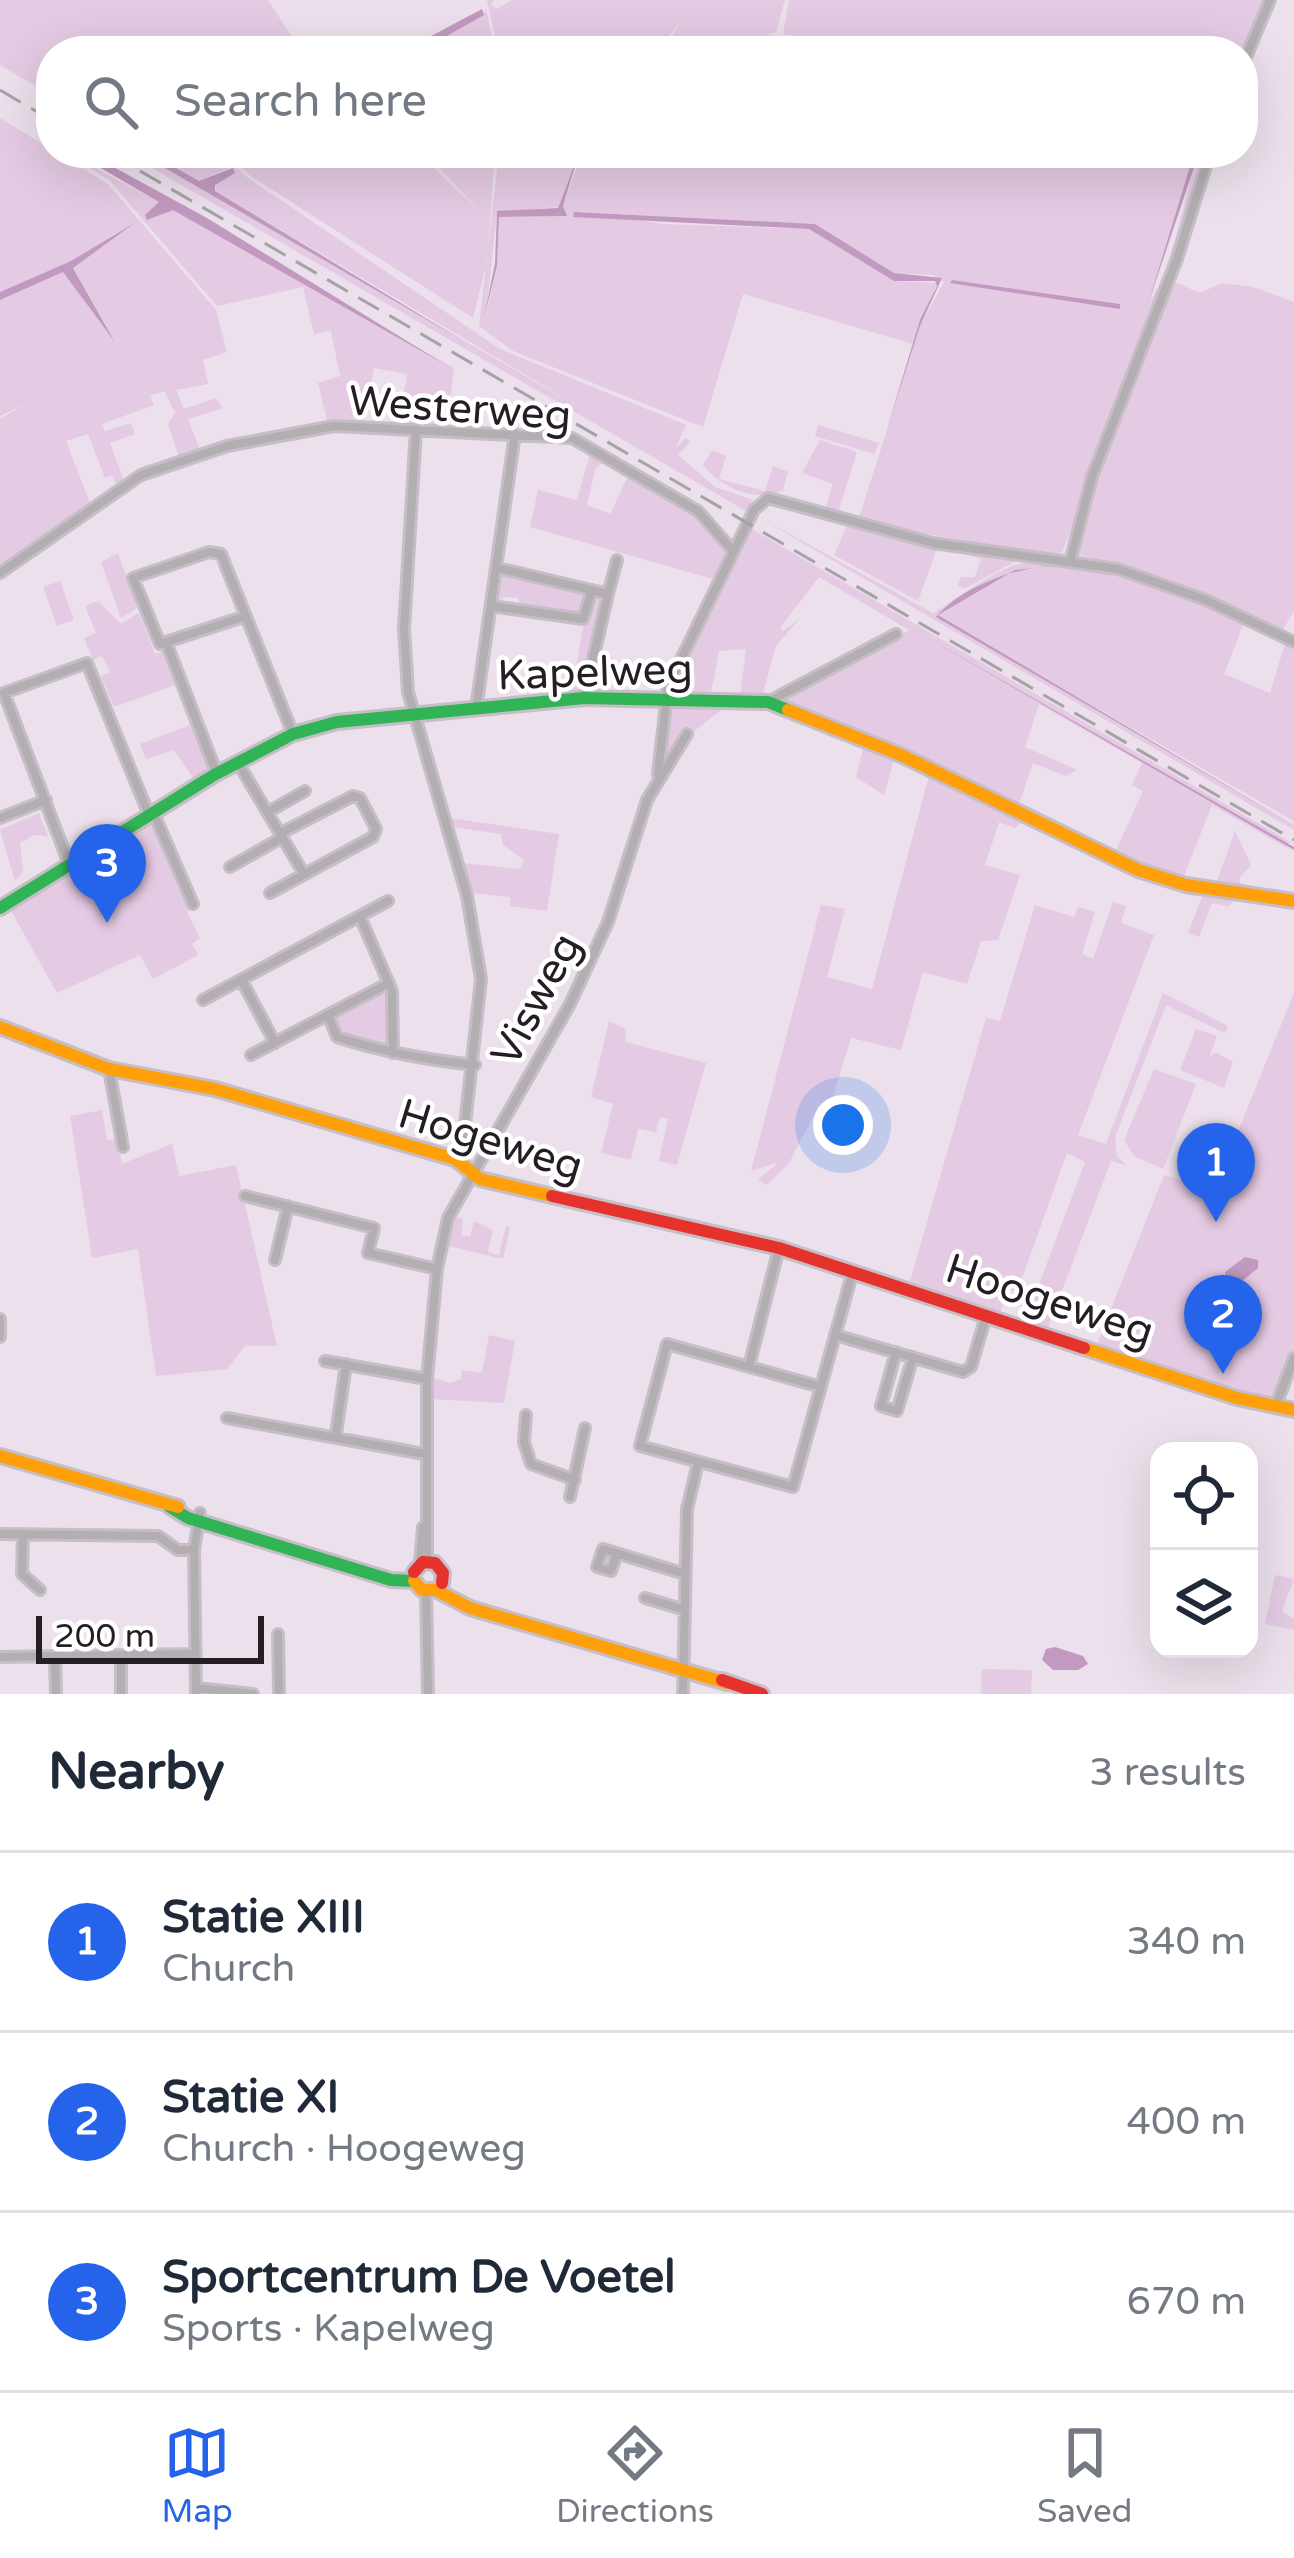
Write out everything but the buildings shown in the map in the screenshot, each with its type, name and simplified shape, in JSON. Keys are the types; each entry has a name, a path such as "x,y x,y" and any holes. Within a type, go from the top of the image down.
{"street":[{"path":"1255,36 1270,0"},
{"path":"1071,558 1092,477 1178,260 1206,168"},
{"name":"Westerweg","path":"0,573 111,492 161,467 303,429 567,437 698,511 734,551"},
{"path":"416,429 404,629 412,719 473,926 481,979 461,1161"},
{"path":"476,709 515,434"},
{"path":"734,551 758,503 773,498 933,543 1025,559 1071,558 1162,583 1294,642"},
{"name":"Visweg","path":"419,1570 437,1269 452,1209 542,1057 601,940 657,776 665,700 734,551"},
{"path":"246,616 160,644 134,578 209,552 221,554 246,616 293,734"},
{"path":"584,698 617,560"},
{"path":"498,568 608,594"},
{"path":"491,606 583,619 592,590"},
{"path":"768,702 896,634"},
{"path":"166,642 217,774"},
{"path":"70,866 46,800 4,710 4,693 87,663 193,904"},
{"name":"Kapelweg","path":"0,908 217,774 293,734 337,722 412,719 584,698 768,702 910,759 1036,825 1174,882 1294,901"},
{"name":"Visweg","path":"657,776 687,734"},
{"path":"238,762 304,874"},
{"path":"268,812 304,791"},
{"path":"230,867 352,796 361,798 376,830 373,837 270,893"},
{"path":"0,818 46,800"},
{"path":"203,1000 388,902"},
{"path":"361,919 395,1003 394,1053"},
{"path":"242,980 275,1043"},
{"path":"251,1055 389,983"},
{"path":"328,1016 338,1036 394,1053 475,1065"},
{"name":"Hogeweg","path":"0,1028 110,1069 215,1089 461,1161 480,1179 779,1248 854,1270"},
{"path":"110,1069 124,1147"},
{"path":"245,1196 374,1228 368,1253 437,1269"},
{"path":"274,1260 288,1206"},
{"path":"749,1366 779,1248"},
{"path":"820,1387 667,1344 640,1446 793,1487 854,1270"},
{"name":"Hoogeweg","path":"854,1270 1237,1398 1294,1410"},
{"path":"835,1335 968,1370 986,1314"},
{"path":"0,1319 0,1337"},
{"path":"896,1352 881,1406 897,1411 913,1358"},
{"path":"1276,1405 1294,1358"},
{"path":"326,1361 427,1379"},
{"path":"336,1435 346,1364"},
{"path":"526,1415 524,1434 531,1464 575,1480"},
{"path":"227,1418 424,1454"},
{"path":"570,1497 585,1428"},
{"path":"0,1456 383,1576 441,1569 435,1588 428,1694"},
{"path":"683,1694 687,1509 698,1463"},
{"path":"199,1517 194,1550 196,1691 253,1694"},
{"path":"0,1534 158,1536 178,1550 194,1550"},
{"path":"22,1534 22,1574 40,1589"},
{"path":"617,1553 685,1574"},
{"path":"419,1570 435,1588 481,1608 762,1694"},
{"path":"645,1598 685,1610"},
{"path":"278,1634 279,1694"},
{"path":"0,1657 195,1654"},
{"path":"121,1656 121,1694"},
{"path":"56,1657 56,1694"}],"shaded area":[{"path":"0,0 268,0 291,36 36,36 36,86 0,65"},
{"path":"487,0 494,0 491,5 497,9 512,0 785,0 776,32 767,35 775,36 672,36 682,20 669,36 495,36"},
{"path":"789,0 1265,0 1250,36 783,34"},
{"path":"482,9 484,15 447,36 431,36"},
{"path":"486,9 492,36 446,36"},
{"path":"0,118 36,140 36,168 82,168 108,184 216,310 227,352 203,360 208,384 176,390 184,409 216,398 223,408 188,419 200,450 179,457 168,424 175,413 164,391 150,396 154,405 102,424 105,431 131,423 135,434 110,443 124,481 116,485 112,475 105,478 88,434 66,441 90,503 0,569 0,419 25,404 0,416 0,300 63,272 115,341 73,267 135,222 71,261 0,292"},
{"path":"90,168 159,202 147,220 173,209 454,368 446,427 399,425 407,374 374,368 364,423 327,420 318,383 340,376 331,331 314,334 303,287 217,306 109,180"},
{"path":"101,168 115,168 207,218 446,365 173,210 147,220 145,215 159,202"},
{"path":"152,168 165,168 593,415 217,192 215,185 235,172 230,168 236,168 500,349 686,425 675,449 685,438 691,441 678,455 715,487 753,500 748,512"},
{"path":"165,168 176,168 199,181 233,168 235,173 215,185 215,191 462,340"},
{"path":"176,168 230,168 199,181"},
{"path":"434,168 484,216 439,168 494,168 487,261 473,318 252,177 244,170"},
{"path":"497,168 573,168 558,207 497,212 486,315 497,266 499,217 567,216 563,206 577,168 1190,168 1150,301 1172,251 1195,168 1202,168 1178,249 1062,553 1047,556 858,521 920,327 913,344 743,294 703,427 513,351 479,326","holes":["578,212 815,224 894,273 933,275 944,282 920,325 937,283 894,281 809,229 664,224","950,281 1120,304 1120,308 950,283"]},
{"path":"574,168 563,206 567,216 499,217 497,266 484,318 495,263 497,211 558,208"},
{"path":"1189,168 1194,168 1149,301"},
{"path":"574,212 815,224 894,273 942,278 920,326 886,432 920,320 937,286 935,281 894,281 809,229 573,217"},
{"path":"136,222 73,268 115,342 63,272 0,300 0,292 71,261"},
{"path":"1172,281 1200,293 1222,283 1253,287 1294,302 1294,611 1282,631 1161,580 1077,554 1095,477"},
{"path":"950,283 1120,304 1120,309"},
{"path":"818,425 879,443 874,454 815,436"},
{"path":"820,440 857,452 837,516 824,512 833,484 802,473"},
{"path":"591,450 607,459 595,469 587,505 610,514 629,474 693,511 727,556 716,580 530,527 538,490 577,500"},
{"path":"712,450 726,456 719,479 765,491 773,466 788,472 783,490 762,495 729,486 719,480 703,465"},
{"path":"755,515 933,613 988,578 1023,563 1079,561 1137,575 1245,620 1224,674 1270,693 1286,640 1294,645 1294,821 936,616 1294,825 1294,830"},
{"path":"847,526 938,546 918,601 834,555"},
{"path":"750,528 1294,844 1277,840 1294,852 1212,805 1182,881 1113,857 1143,791 1132,785 1142,763 1039,704 1025,747 1077,770 1065,776 1033,763 1017,810 928,761 780,699 909,630 819,577 780,628 783,631 799,619 776,646 762,697 740,697 746,649 719,651 710,698 676,698 675,686 691,642"},
{"path":"950,550 1016,561 964,589 958,585 961,577 975,577 981,559"},
{"path":"118,553 137,608 121,618 101,562"},
{"path":"500,572 582,590 587,597 581,613 520,606 518,598 504,597 498,604"},
{"path":"1007,574 938,615 976,587"},
{"path":"60,581 74,620 57,626 43,587"},
{"path":"597,594 603,602 584,691 571,696 584,622"},
{"path":"98,601 121,624 139,613 155,654 166,650 212,772 196,782 174,750 146,759 140,744 190,725 175,685 114,707 101,676 110,672 102,656 93,660 84,638 96,633 85,606"},
{"path":"938,615 1294,825 936,617"},
{"path":"914,630 1294,847 1294,850"},
{"path":"595,656 613,658 608,697 589,692"},
{"path":"730,703 692,733 685,730 661,767 668,704"},
{"path":"864,744 895,756 884,795 856,777"},
{"path":"930,772 1022,822 1015,828 999,822 985,865 1020,875 998,940 981,941 967,984 923,972 901,1050 851,1038 831,1103 820,1103 789,1163 767,1185 758,1180 779,1162 751,1171 821,905 845,909 827,977 872,989"},
{"path":"39,813 48,836 34,835 20,843 23,872 15,881 0,830"},
{"path":"449,818 559,834 547,911 510,906 510,897 471,893 462,863 520,869 524,860 503,845 501,834 452,827"},
{"path":"155,819 193,909 187,912 200,938 192,944 198,955 153,979 140,955 57,993 9,907"},
{"path":"1235,831 1251,865 1239,878 1243,890 1215,887"},
{"path":"1204,892 1238,896 1229,906 1212,903 1199,937 1188,933"},
{"path":"1113,902 1126,906 1121,923 1154,935 1078,1135 1106,1144 1163,993 1228,1026 1225,1033 1166,1005 1115,1137 1117,1156 1126,1165 1111,1161 1047,1330 1025,1322 1085,1162 1067,1153 1017,1292 1009,1289 1000,1313 910,1281 986,1018 1000,1021 1035,905 1074,917 1078,907 1095,912 1082,954 1093,959"},
{"path":"381,991 390,992 391,1043 383,1047 341,1034 336,1015"},
{"path":"1294,993 1294,1350 1273,1402 1096,1347 1164,1175 1191,1183 1224,1166"},
{"path":"609,1021 626,1029 625,1042 706,1063 677,1165 659,1161 668,1119 660,1117 656,1132 638,1129 631,1160 601,1153 613,1104 591,1097"},
{"path":"1196,1029 1217,1036 1209,1059 1215,1052 1233,1062 1224,1088 1180,1070"},
{"path":"1154,1069 1196,1084 1163,1169 1134,1156 1124,1140"},
{"path":"102,1110 107,1140 117,1139 122,1164 172,1144 179,1176 236,1165 277,1346 245,1346 227,1369 156,1376 138,1249 92,1258 70,1116"},
{"path":"456,1217 463,1219 461,1235 470,1237 474,1221 493,1230 488,1252 499,1255 506,1226 510,1228 503,1259 448,1246"},
{"path":"1245,1257 1258,1260 1258,1268 1236,1286 1226,1284 1225,1272"},
{"path":"489,1335 515,1341 504,1403 430,1399 434,1378 451,1383 461,1379 462,1370 482,1373"},
{"path":"1275,1575 1294,1579 1282,1611 1294,1619 1294,1630 1265,1624"},
{"path":"1055,1647 1083,1656 1088,1664 1078,1670 1053,1670 1042,1660 1046,1649"},
{"path":"982,1669 1032,1670 1031,1694 981,1694"}],"railway":[{"path":"0,90 36,111"},
{"path":"135,168 1294,840"}],"traffic: fast":[{"path":"0,908 214,775 293,734 337,722 584,698 768,702 788,710"},
{"path":"170,1507 188,1518 391,1580 414,1581"}],"traffic: slow":[{"path":"788,710 901,755 1138,870 1186,885 1294,901"},
{"path":"0,1027 109,1069 215,1089 455,1159 480,1179 552,1196"},
{"path":"1084,1348 1237,1398 1294,1410"},
{"path":"0,1456 178,1507"},
{"path":"414,1581 422,1590 436,1590 470,1608 727,1683"}],"traffic: jam":[{"path":"552,1196 779,1248 1084,1348"},
{"path":"414,1572 423,1562 435,1563 443,1573 442,1583"},
{"path":"722,1680 762,1694"}],"place":[{"name":"Sportcentrum De Voetel","path":"107,923"},
{"name":"Statie XIII","path":"1216,1222"},
{"name":"Statie XI","path":"1223,1374"}]}
